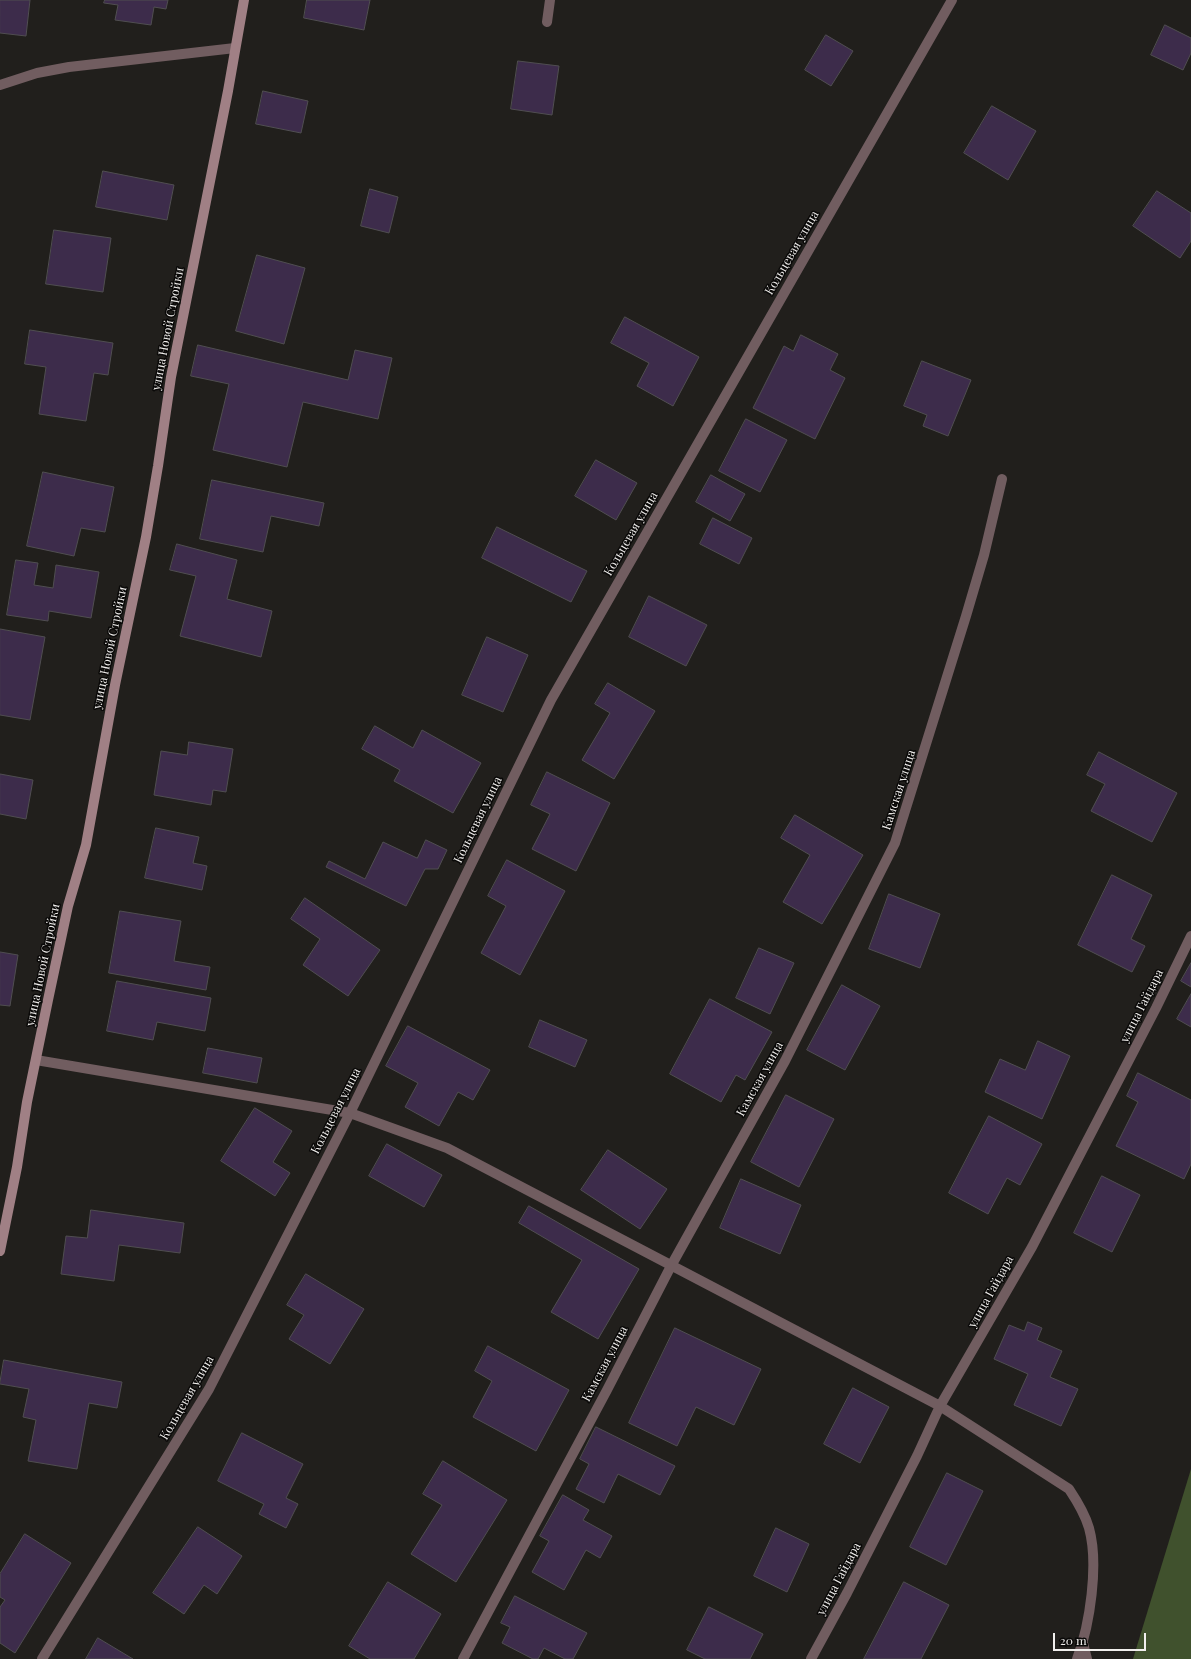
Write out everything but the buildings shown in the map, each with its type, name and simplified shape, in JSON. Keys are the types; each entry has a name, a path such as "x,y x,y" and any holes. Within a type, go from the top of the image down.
{"street":[{"name":"улица Новой Стройки","path":"0,1251 17,1167 27,1102 68,906 86,845 115,685 148,523 171,378 228,91 244,0"},
{"path":"547,22 550,0"},
{"name":"Кольцевая улица","path":"42,1659 209,1389 350,1113 551,700 952,0"},
{"path":"0,85 36,73 68,67 235,48"},
{"name":"Камская улица","path":"463,1659 607,1390 671,1266 785,1061 896,843 971,600 984,555 1002,479"},
{"name":"улица Гайдара","path":"811,1659 917,1456 940,1406 1032,1247 1156,1008 1191,936"},
{"path":"36,1060 350,1113 446,1148 940,1406 1069,1489 1079,1506 1089,1528 1094,1567 1083,1643 1077,1659"},
{"path":"1083,1643 1087,1659"}],"green space":[{"path":"1191,1469 1191,1659 1133,1659"}]}
